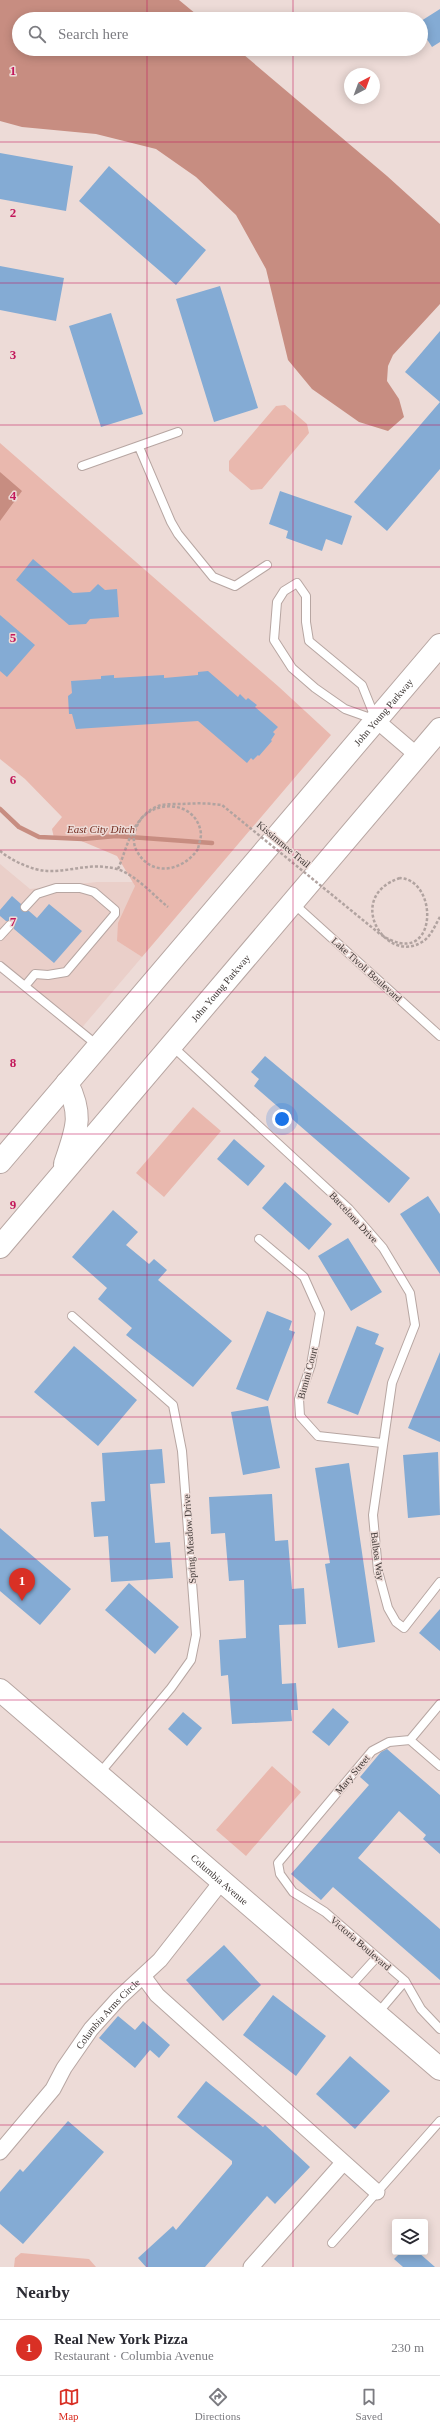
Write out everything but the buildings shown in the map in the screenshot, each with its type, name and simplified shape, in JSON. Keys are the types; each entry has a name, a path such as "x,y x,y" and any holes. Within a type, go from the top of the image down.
{"main road":[{"name":"John Young Parkway","path":"0,1162 440,645"},
{"name":"John Young Parkway","path":"0,1247 440,729"},
{"path":"60,1176 77,1127 77,1102 68,1083"},
{"name":"Columbia Avenue","path":"3,1697 98,1774 440,2069"}],"street":[{"path":"376,720 418,756"},
{"name":"Columbia Arms Circle","path":"0,2152 53,2089 64,2068 91,2029 118,1998 160,1960 222,1880"},
{"path":"143,1976 157,1995 377,2192"},
{"path":"251,2267 343,2163"}],"lane":[{"path":"82,466 178,432"},
{"path":"139,447 171,522 213,577 235,586 267,565"},
{"path":"297,583 306,596 306,622 309,641 362,685 376,720 344,709 315,688 292,668 274,640 277,602 284,591 297,583"},
{"path":"24,986 35,974 48,975 66,972 115,914 115,910 94,892 80,888 56,888 37,894 25,907"},
{"name":"Lake Tivoli Boulevard","path":"292,902 440,1036"},
{"path":"0,936 10,925"},
{"path":"0,966 98,1047"},
{"name":"Barcelona Drive","path":"172,1046 350,1209 383,1248 410,1293 415,1325 392,1384 382,1443"},
{"name":"Bimini Court","path":"259,1239 304,1276 320,1313 311,1365 299,1399 300,1416 318,1436 382,1443"},
{"name":"Spring Meadow Drive","path":"72,1316 173,1405 182,1451 196,1635 191,1660 171,1688 98,1774"},
{"name":"Balboa Way","path":"382,1443 373,1515 378,1571 388,1608 396,1622 404,1628 440,1582"},
{"path":"440,1704 410,1740 440,1766"},
{"name":"Mary Street","path":"278,1864 372,1751 389,1742 410,1740"},
{"name":"Victoria Boulevard","path":"278,1864 280,1874 293,1892 325,1912 405,1981 421,2009 440,2029"},
{"path":"348,1990 377,1957"},
{"path":"376,2014 405,1981"},
{"path":"332,2243 440,2121"}],"path":[{"name":"Kissimmee Trail","path":"118,870 136,828 140,822 143,816 149,812 154,808 160,806 166,805 181,808 191,814 198,823 201,835 198,849 191,859 179,867 163,869 150,865 137,853 134,836 136,830 138,823 143,817 147,812 154,809 161,805 209,803 222,805 391,941 410,946 422,942 432,931 440,917"},
{"path":"0,851 22,864 47,871 90,865 118,870 148,890 168,907"},
{"name":"Kissimmee Trail","path":"420,882 413,878 400,878 389,882 377,895 372,915 374,927 381,936 391,941 406,945 418,943 428,936 435,926 439,916 439,910"}],"shaded area":[{"path":"0,0 179,0 194,12 12,12 12,56 245,56 387,176 440,224 440,304 393,355 388,366 387,381 399,399 404,417 388,431 359,422 312,389 288,360 266,269 236,215 196,177 156,149 96,134 22,127 0,121"},
{"path":"285,405 307,424 309,433 262,489 251,490 229,471 229,461 276,406"},
{"path":"0,443 279,687 331,735 142,957 117,941 118,923 135,886 117,856 79,840 54,838 52,829 62,817 25,779 0,759"},
{"path":"0,472 22,491 0,521"},
{"path":"0,864 30,889 97,882 133,882 135,886 117,941 142,957 79,1031 0,966"},
{"path":"193,1107 221,1131 164,1197 136,1173"},
{"path":"272,1766 301,1792 246,1856 216,1830"},
{"path":"21,2253 89,2259 96,2267 14,2267 15,2258"}],"waterway":[{"name":"East City Ditch","path":"0,809 19,827 39,837 83,839 116,836 212,843"}],"place":[{"name":"Real New York Pizza","path":"22,1601"}]}
